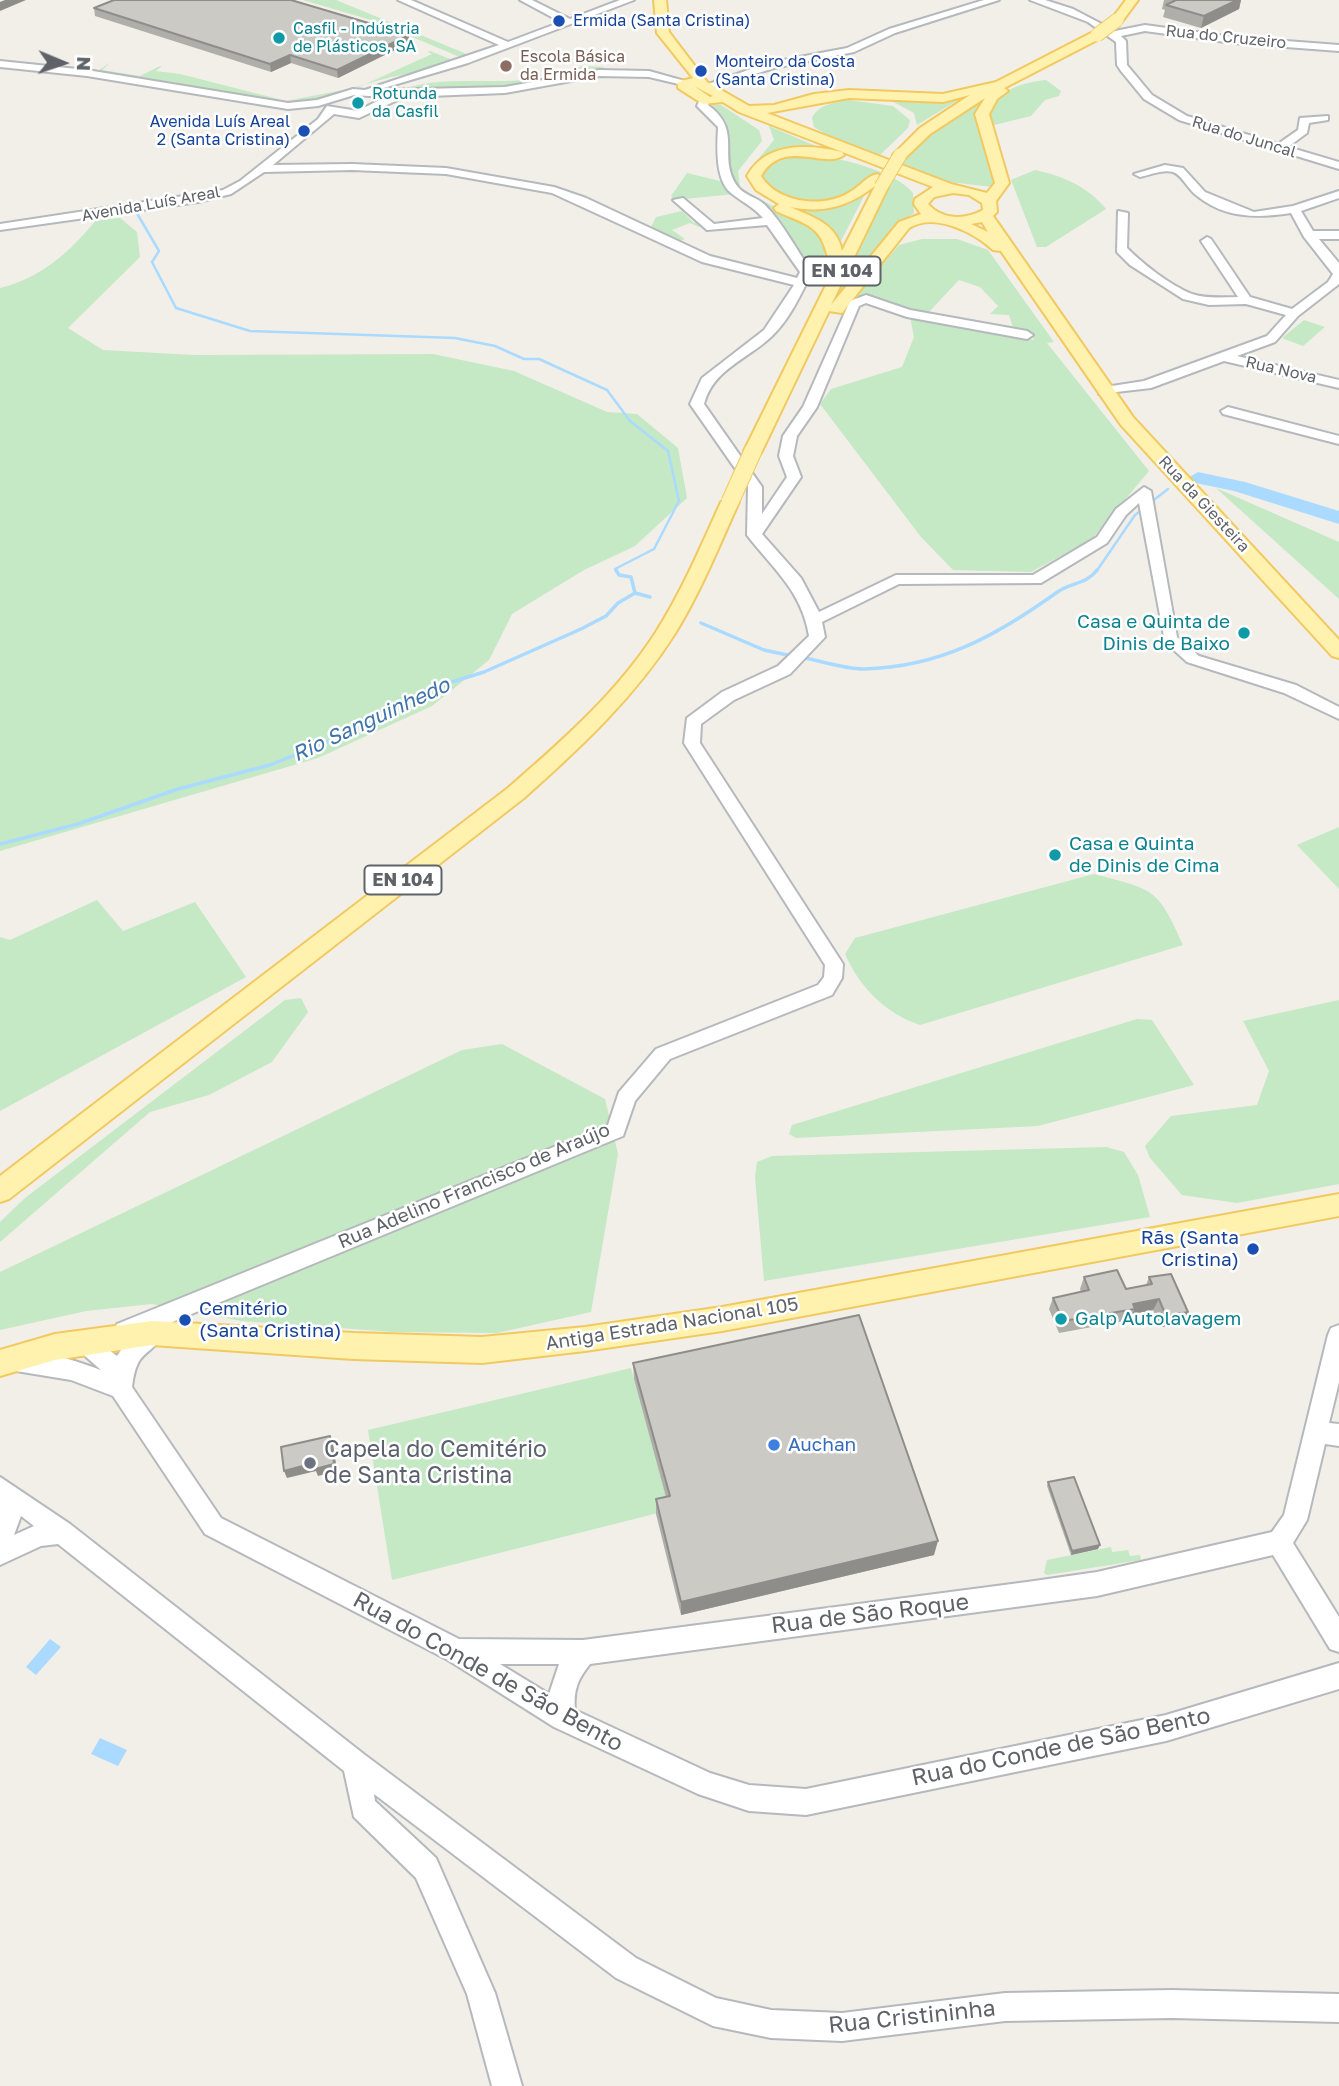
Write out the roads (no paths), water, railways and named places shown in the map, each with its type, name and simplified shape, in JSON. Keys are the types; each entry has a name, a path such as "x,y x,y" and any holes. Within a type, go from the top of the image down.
{"main road":[{"path":"660,0 663,33 708,90 751,116 907,181 916,188 922,200 922,209 934,217"},
{"name":"EN 104","path":"896,154 963,104 1055,59 1097,35 1117,20 1132,0"},
{"name":"EN 104","path":"773,411 837,263 905,140 958,103 1055,59"},
{"path":"956,221 987,209 1000,188 1002,178 982,114 992,97 1010,85 1010,82"},
{"path":"708,90 774,109 814,98 849,94 943,98 994,85"},
{"path":"708,90 827,142 951,189 978,194 1077,350"},
{"path":"827,142 803,122 803,114 821,102 868,97 897,104 911,116 905,140"},
{"path":"751,116 769,136 748,163 744,183 761,198 816,224 832,238 837,263"},
{"path":"869,164 835,155 792,153 763,162 754,176 757,186 768,195 812,204 834,203 854,196 872,179 879,183"},
{"name":"EN 104","path":"0,1191 516,793 566,749 614,701 666,632 695,579 753,451 803,354 879,183"},
{"path":"922,200 932,192 951,189"},
{"path":"803,354 809,353 849,291 890,242 912,220 934,217 956,221 988,236 1077,350"},
{"path":"890,242 915,235 944,233 977,240 991,246 1017,280 1028,288"},
{"name":"Rua da Giesteira","path":"1077,350 1104,391 1339,652"},
{"name":"Antiga Estrada Nacional 105","path":"2,1362 96,1340 152,1333 353,1346 482,1350 585,1339 722,1319 1339,1205"}],"street":[{"path":"403,0 505,44"},
{"path":"525,0 567,21"},
{"path":"368,92 464,61 629,0"},
{"path":"331,105 344,93 505,90 616,72 657,75 708,90 772,65 850,50 892,31 994,0"},
{"path":"1035,0 1085,16 1113,34"},
{"name":"Rua do Cruzeiro","path":"1113,34 1145,28 1233,40 1339,48"},
{"name":"Rua do Juncal","path":"1113,34 1121,41 1122,65 1148,97 1183,118 1339,166"},
{"path":"0,64 92,74 275,105 331,105 354,114"},
{"path":"708,90 702,106 716,116 723,127 722,155 733,189 761,208 806,272 769,332 712,375 699,388 697,404 755,487 754,535 789,568 816,619 896,579 1036,580 1102,540 1121,512 1146,498 1171,639 1193,659 1290,689 1339,714"},
{"path":"368,92 382,98 382,105"},
{"name":"Avenida Luís Areal","path":"321,121 371,112 405,92"},
{"name":"Avenida Luís Areal","path":"0,227 144,207 227,192 244,183 258,169 321,121 331,105"},
{"path":"1280,147 1303,131 1304,120 1324,118"},
{"path":"258,169 352,167 446,172 483,177 573,197 720,265 801,283"},
{"path":"1140,174 1165,168 1179,170 1185,174 1194,190 1242,213 1271,214 1339,194"},
{"path":"679,200 710,233 770,221"},
{"path":"1104,391 1146,385 1271,340 1294,313 1333,284 1339,274 1335,266 1308,235 1295,209"},
{"path":"1122,213 1119,239 1121,249 1134,262 1196,299 1246,300 1294,313"},
{"path":"1308,235 1339,235"},
{"path":"675,245 688,240"},
{"path":"1207,241 1246,300"},
{"path":"754,535 794,477 786,456 790,436 810,407 858,300 873,301 907,313 966,326 1027,334"},
{"name":"Rua Nova","path":"1224,357 1339,384"},
{"path":"1228,411 1339,440"},
{"name":"Rua Adelino Francisco de Araújo","path":"96,1340 616,1130 626,1098 663,1054 825,990 834,978 834,964 692,743 693,722 728,696 784,670 817,637 816,619"},
{"path":"2,1362 57,1364 89,1373 121,1389 123,1363 129,1351 152,1333"},
{"path":"1339,1335 1295,1520 1279,1542 1339,1640"},
{"path":"89,1373 96,1340"},
{"name":"Rua do Conde de São Bento","path":"96,1340 121,1389 213,1526 457,1651 563,1718 707,1785 749,1798 806,1802 1166,1728 1339,1676"},
{"path":"1314,1432 1339,1435"},
{"path":"0,1541 10,1513 6,1493"},
{"name":"Rua Cristininha","path":"6,1493 61,1532 356,1764 625,1968 713,2012 771,2024 842,2027 1005,2007 1172,2004 1339,2008"},
{"path":"0,1553 40,1535 61,1532"},
{"name":"Rua de São Roque","path":"457,1651 583,1652 1097,1584 1279,1542"},
{"path":"563,1718 559,1691 567,1672 583,1652"},
{"path":"356,1764 363,1808 426,1868 481,1993 507,2086"}],"water":[{"path":"50,1639 61,1647 36,1675 26,1667"},
{"path":"100,1738 127,1750 118,1766 91,1754"}],"waterway":[{"path":"135,210 159,251 152,262 176,308 250,331 455,338 495,346 524,359 539,359 607,390 630,421 668,451 679,501 654,549 615,569 617,572"},
{"name":"Rio Sanguinhedo","path":"1198,478 1238,486 1339,518"},
{"name":"Rio Sanguinhedo","path":"1150,503 1168,489"},
{"name":"Rio Sanguinhedo","path":"1096,572 1135,515 1143,509"},
{"path":"616,570 619,575 631,577 635,593"},
{"name":"Rio Sanguinhedo","path":"801,657 864,669 892,667 942,655 1011,623 1061,589 1088,578 1097,570"},
{"name":"Rio Sanguinhedo","path":"0,844 78,824 178,789 270,765 347,734 426,690 484,672 581,629 606,616 618,603 635,593"},
{"name":"Rio Sanguinhedo","path":"635,593 650,597"},
{"name":"Rio Sanguinhedo","path":"701,623 764,650 792,656"}],"place":[{"name":"Ermida (Santa Cristina)","path":"559,21"},
{"name":"Casfil - Indústria de Plásticos, SA","path":"279,38"},
{"name":"Escola Básica da Ermida","path":"506,66"},
{"name":"Monteiro da Costa (Santa Cristina)","path":"701,71"},
{"name":"Rotunda da Casfil","path":"358,103"},
{"name":"Avenida Luís Areal 2 (Santa Cristina)","path":"304,131"},
{"name":"Casa e Quinta de Dinis de Baixo","path":"1244,633"},
{"name":"Casa e Quinta de Dinis de Cima","path":"1055,855"},
{"name":"Rãs (Santa Cristina)","path":"1253,1249"},
{"name":"Galp Autolavagem","path":"1061,1319"},
{"name":"Cemitério (Santa Cristina)","path":"185,1320"},
{"name":"Auchan","path":"774,1445"},
{"name":"Capela do Cemitério de Santa Cristina","path":"310,1463"}]}
